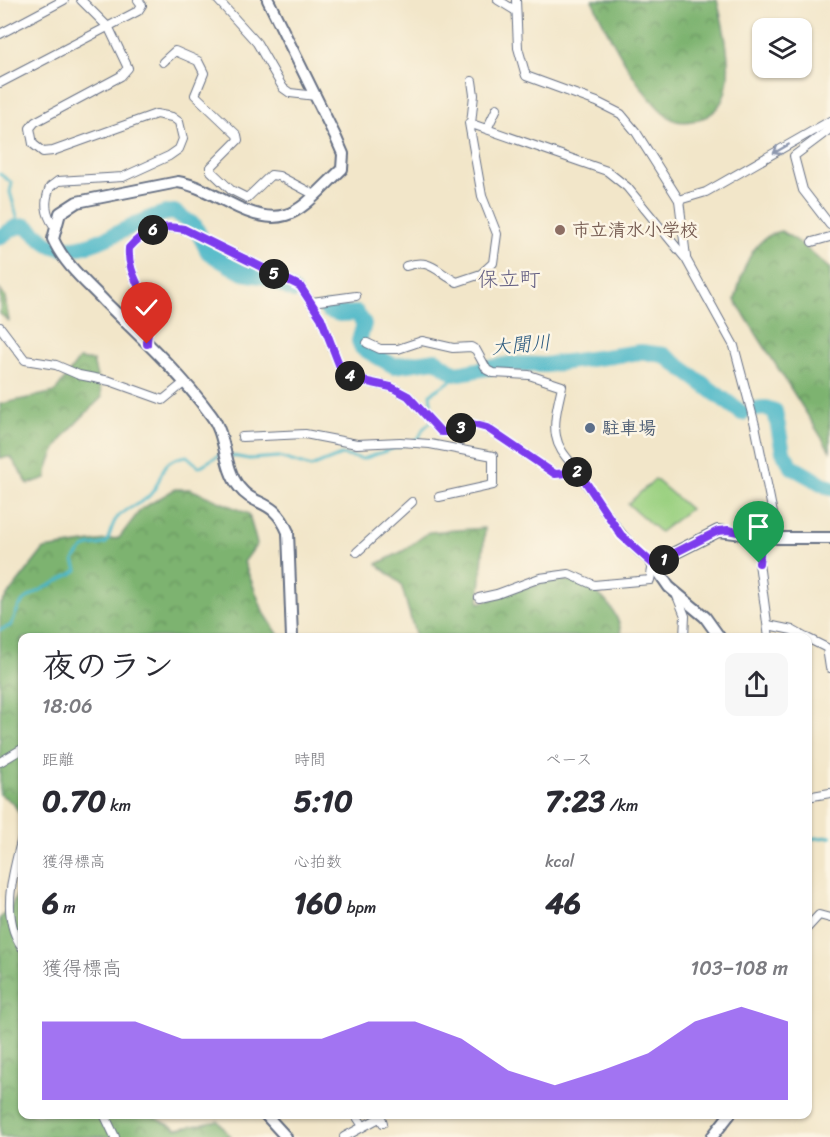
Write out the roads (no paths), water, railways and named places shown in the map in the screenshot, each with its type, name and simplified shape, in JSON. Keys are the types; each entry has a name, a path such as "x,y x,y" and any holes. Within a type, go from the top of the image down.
{"street":[{"path":"0,34 64,0"},
{"path":"54,226 46,212 46,204 50,187 58,181 123,177 169,156 179,148 183,139 179,122 172,117 156,114 53,151 43,152 33,144 30,128 35,122 121,76 128,68 109,28 81,0"},
{"path":"0,83 138,11 142,5 138,0"},
{"path":"218,0 251,35 284,88 290,93 316,96"},
{"path":"268,0 316,96 343,160 342,169 315,195 286,216 269,219 244,211 192,184 178,182 77,202 60,213 54,226 52,240 58,251 185,382 214,418 233,479 241,490 277,511 282,519 288,532 292,633"},
{"path":"498,0 516,11"},
{"path":"516,0 518,48 526,76 597,102 621,114 636,132 679,200 686,259"},
{"path":"163,62 176,51 198,61 204,73 195,95 237,135 238,140 211,166 211,171 231,190 247,198 270,175 279,176 315,195"},
{"path":"406,266 421,261 430,264 438,272 457,282 481,274 493,263 497,234 482,195 469,123 471,124 474,95 472,81"},
{"path":"488,129 497,108"},
{"path":"679,200 706,192 830,121"},
{"path":"471,124 607,171 627,187 686,259 734,346 755,425 778,538"},
{"path":"830,129 794,156 803,190 830,225"},
{"path":"147,344 149,312 134,281 128,260 129,248 142,233 165,225 184,229 300,286 312,302 340,367 354,379 391,387 408,396 428,421 441,432 455,432 469,423 487,428 555,474 579,472"},
{"path":"812,242 830,237"},
{"path":"312,302 356,296"},
{"path":"0,327 25,360 57,365 78,375 110,381 163,400 185,382"},
{"path":"367,343 380,349 398,349 422,341 453,348 471,347 476,350 488,370 493,373 529,375 562,386 556,435 561,452 579,472 621,535 653,564 669,587 705,617 716,633"},
{"path":"242,437 305,434 357,444 418,443 493,456 493,485 439,497"},
{"path":"357,552 412,502"},
{"path":"653,564 718,531 728,530 778,538 830,538"},
{"path":"762,537 759,563 769,633"},
{"path":"479,598 540,578 569,574 594,585 651,580 653,564"},
{"path":"676,592 685,616 684,633"},
{"path":"768,626 798,633"},
{"path":"812,640 827,648 830,668"},
{"path":"0,762 18,751"},
{"path":"812,796 830,793"},
{"path":"18,858 8,895 11,929 18,940"},
{"path":"812,923 819,915 830,918"},
{"path":"106,1119 115,1137"},
{"path":"270,1119 286,1137"},
{"path":"358,1119 363,1126"},
{"path":"344,1137 377,1119"},
{"path":"382,1119 383,1123"},
{"path":"712,1137 726,1119"}],"waterway":[{"path":"0,174 12,183 10,192 20,227"},
{"name":"大聞川","path":"0,237 16,227 27,226 49,244 63,248 79,247 95,243 160,215 174,212 195,226 208,252 243,273 266,277 294,291"},
{"name":"大聞川","path":"327,310 340,314 357,313 364,324 359,341 362,348 394,366 436,360 455,374 510,364 545,365 641,352 664,355 742,413"},
{"path":"414,440 419,438 423,429 433,420 430,394 452,380 455,374"},
{"name":"大聞川","path":"755,409 766,408 775,411 783,452 792,467 830,488"},
{"path":"0,630 10,626 19,606 25,600 77,570 74,560 83,549 106,543 117,518 148,497 154,491 165,466 177,458 187,456 199,467 221,454 249,459 279,457 311,467 341,455 363,459 403,445"},
{"path":"812,839 830,837"}],"place":[{"name":"市立清水小学校","path":"560,230"},
{"name":"駐車場","path":"590,428"}],"district":[{"name":"保立町","path":"509,279"}]}
